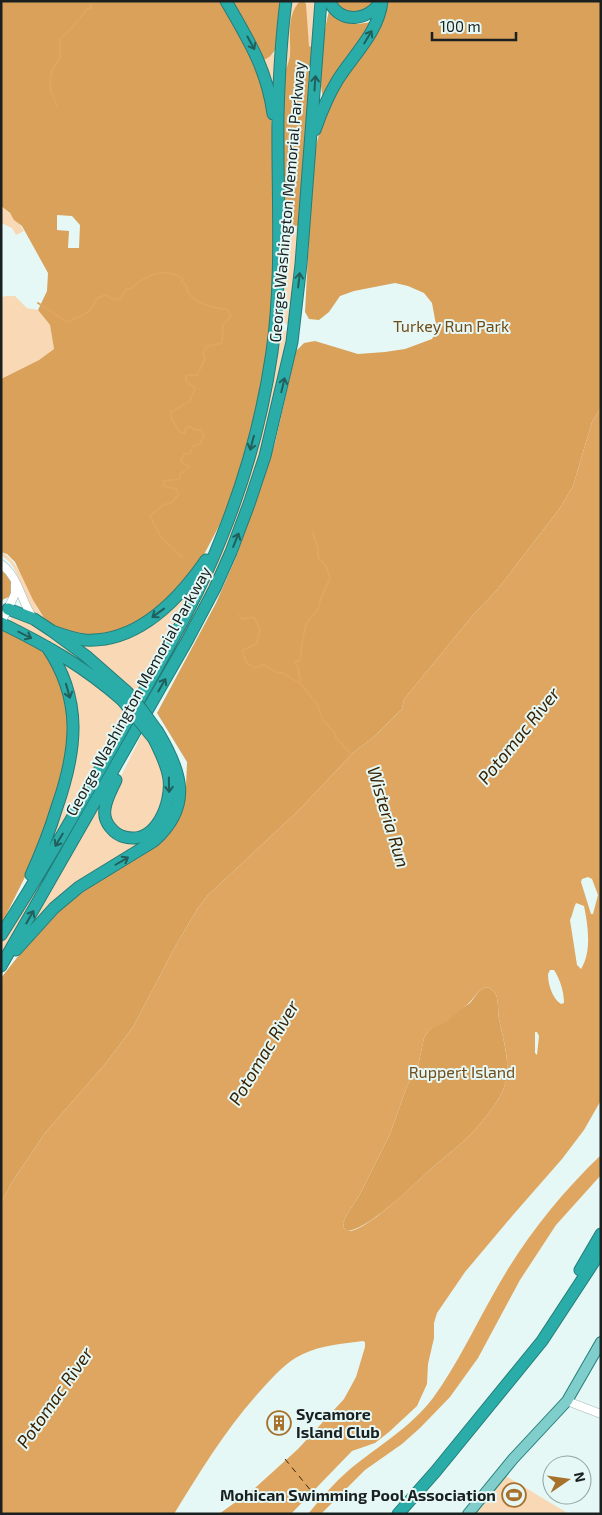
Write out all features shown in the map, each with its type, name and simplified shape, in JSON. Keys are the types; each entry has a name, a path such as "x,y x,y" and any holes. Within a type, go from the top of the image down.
{"highway":[{"path":"226,1 252,44 266,79 272,103 278,156"},
{"name":"George Washington Memorial Parkway","path":"1,935 80,805 194,598 222,536 251,448 272,352 278,280 279,77 286,1"},
{"name":"George Washington Memorial Parkway","path":"3,963 136,732 215,588 242,524 265,456 294,329 311,141 321,1"},
{"path":"330,1 338,13 355,18 372,12 382,1"},
{"path":"311,141 327,100 339,78 374,28 381,10 382,1"},
{"path":"52,631 77,639 103,639 120,634 146,622 167,607 184,589 222,536"},
{"path":"3,963 66,897 154,841 173,819 179,800 179,779 173,758 124,696 86,656 34,619 4,607"},
{"path":"1,623 47,647 124,696"},
{"path":"9,922 48,834 65,786 73,752 74,725 68,690 58,665 47,647"},
{"path":"136,732 105,808 108,824 112,830 122,836 135,838 147,834 159,821 167,804 169,778 156,736"},
{"path":"529,1356 601,1234"},
{"path":"398,1514 436,1471 542,1341 601,1251"}],"main road":[{"path":"468,1514 513,1459 567,1401 601,1342"}],"street":[{"path":"1,564 8,570 34,619"},
{"path":"1,623 4,607 15,594 15,582"},
{"path":"567,1401 601,1414"}],"shaded area":[{"path":"290,1 300,1 291,19 290,55 283,78"},
{"path":"304,1 318,1 314,48 309,46"},
{"path":"278,44 275,106 263,60 275,53"},
{"path":"1,206 24,231 16,235 12,228 1,223"},
{"path":"284,217 300,225 289,325 282,319"},
{"path":"15,296 27,308 38,310 50,325 54,349 39,360 1,379 1,297"},
{"path":"288,330 290,332 270,429 232,543 204,601 1,958 1,940 209,574 278,338 281,332"},
{"path":"1,552 18,569 39,611 51,624 41,620 33,612 15,570 1,556"},
{"path":"198,578 137,699 68,639"},
{"path":"17,615 57,638 109,679 10,621 11,616"},
{"path":"59,658 79,669 129,714 38,870 75,760 78,738 78,724"},
{"path":"143,732 163,765 166,795 156,818 139,834 127,835 109,822 111,796"},
{"path":"169,757 158,833 25,936 114,777 103,808 126,840 158,824"},
{"name":"Mohican Swimming Pool Association","path":"506,1476 542,1498 542,1505 554,1505 569,1514 475,1514"}],"green space":[{"path":"1,1 223,1 254,53 269,101 272,127 275,250 270,330 256,419 231,499 199,564 183,586 143,621 102,636 62,632 44,618 15,562 7,554 1,552 1,379 39,360 54,349 50,325 38,310 47,291 48,273 22,226 1,206","holes":["57,215 72,216 80,225 79,248 68,248 69,231 57,230"]},
{"path":"230,1 283,1 278,44 270,57 263,60"},
{"path":"300,1 304,1 306,4 309,46 314,48 300,225 295,226 289,224 284,217 283,78 290,55 291,19"},
{"path":"334,1 375,1 363,13 354,13 340,8"},
{"name":"Turkey Run Park","path":"387,1 601,1 601,407 592,422 573,486 560,508 497,590 474,614 404,699 402,709 375,736 354,752 299,810 208,895 176,945 133,1027 106,1063 45,1133 12,1182 1,1203 1,978 45,922 69,898 142,853 181,804 186,786 187,762 157,713 216,603 236,557 275,443 296,351 304,343 315,341 358,354 385,352 405,349 432,339 437,330 432,303 424,293 395,283 354,291 340,296 329,312 319,320 309,319 305,312 312,180 316,146 321,127 330,103 351,68 381,26"},
{"path":"329,11 338,19 348,23 370,22 323,98 321,89 322,54"},
{"path":"1,567 6,570 14,586 11,596 2,600"},
{"path":"1,629 46,650 68,698 67,765 31,865 1,925"},
{"name":"Ruppert Island","path":"486,987 491,989 496,995 507,1064 506,1082 493,1108 469,1136 379,1215 356,1229 347,1231 343,1223 359,1196 390,1134 407,1086 418,1066 424,1038 429,1030 470,1003 479,991"}],"water":[{"name":"Potomac River","path":"601,407 600,1102 584,1130 562,1159 465,1272 437,1313 428,1364 427,1384 417,1406 375,1443 352,1451 291,1514 219,1514 255,1488 298,1449 344,1399 356,1377 365,1347 365,1342 363,1341 332,1345 310,1351 297,1357 281,1369 249,1403 226,1434 204,1465 174,1514 1,1514 1,1203 12,1182 45,1133 106,1063 133,1027 176,945 208,895 299,810 354,752 375,736 402,709 404,699 474,614 497,590 560,508 573,486 592,422","holes":["588,877 592,879 598,895 593,914 591,914 581,882 582,879","576,903 584,906 588,930 588,947 581,969 577,965 570,920","550,970 554,970 560,981 564,1003 561,1004 553,995 548,974","486,987 491,989 496,995 507,1063 506,1081 501,1094 493,1108 463,1142 370,1222 360,1228 347,1231 343,1223 359,1196 390,1134 407,1086 418,1066 424,1038 429,1030 446,1022 469,1003 479,991","535,1032 539,1036 537,1055 535,1053"]},
{"path":"601,1155 601,1175 556,1225 520,1280 478,1358 450,1397 402,1444 365,1470 321,1514 308,1514 343,1475 404,1428 433,1398 458,1360 505,1274 529,1237 570,1186"}],"waterway":[{"path":"57,106 51,91 50,81 52,70 60,58 60,39 87,9 91,8 91,1"},
{"name":"Wisteria Run","path":"38,303 67,322 81,316 92,308 96,299 105,295 114,300 121,298 126,289 130,289 142,280 154,274 168,273 182,278 182,283 186,285 191,296 202,304 228,310 231,316 223,325 222,343 207,346 203,353 205,359 197,375 186,375 186,381 195,388 190,401 171,412 172,420 181,433 185,433 185,429 189,426 195,430 201,430 204,435 200,444 193,446 190,453 184,454 181,462 190,467 180,474 180,479 163,481 164,486 176,489 179,494 171,503 163,505 150,516 161,537 182,557"},
{"path":"301,684 295,662 300,660 306,624 318,609 330,578 326,566 318,557 318,549 313,532"},
{"name":"Wisteria Run","path":"239,615 242,619 254,617 260,629 257,643 242,651 247,663 255,668 264,665 276,672 283,673 301,684 317,704 322,719 353,756"}],"ferry route":[{"path":"285,1459 312,1492"}],"place":[{"name":"Sycamore Island Club","path":"279,1423"},
{"name":"Mohican Swimming Pool Association","path":"514,1495"}]}
